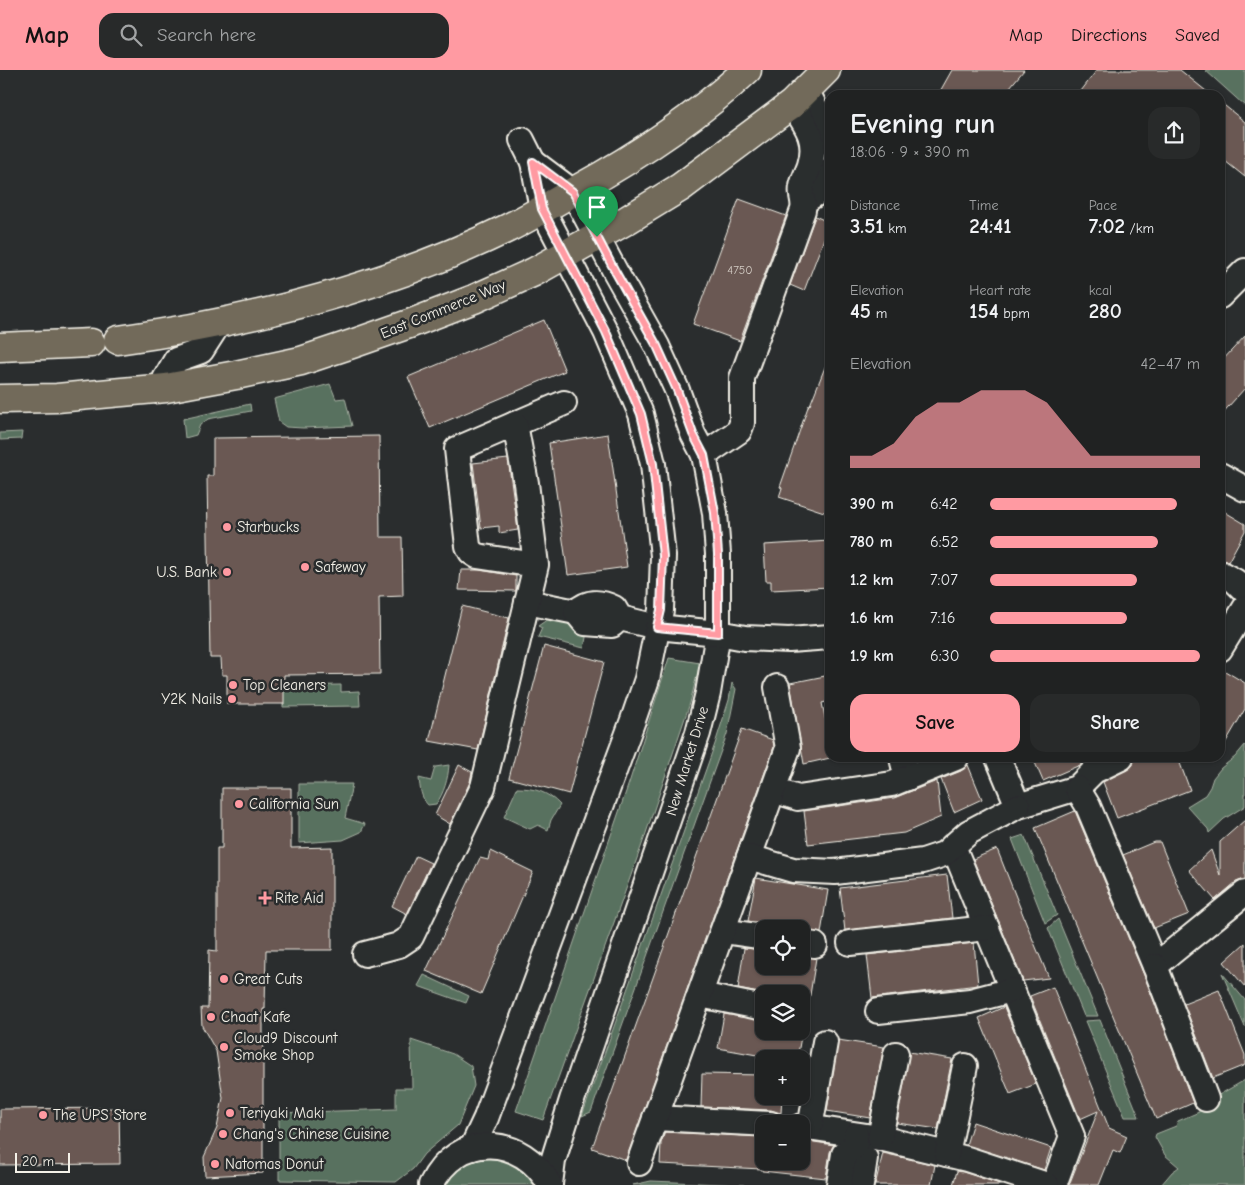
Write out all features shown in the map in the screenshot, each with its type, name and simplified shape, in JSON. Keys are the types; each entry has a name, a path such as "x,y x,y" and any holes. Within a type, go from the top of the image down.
{"main road":[{"path":"118,340 219,323 287,309 381,280 508,228 603,175 671,131 732,84 747,70"},
{"name":"East Commerce Way","path":"0,399 57,398 166,388 301,360 409,324 534,272 681,187 799,97 826,70"},
{"path":"0,347 91,343"}],"street":[{"path":"799,97 817,111 825,130"},
{"path":"704,455 739,431 742,423 742,378 805,201 802,187 811,164 814,149 799,97"},
{"name":"New Market Drive","path":"472,1148 486,1118 633,720 647,679 661,610 663,556 653,464 641,414 606,332 542,209 533,162 522,140"},
{"name":"New Market Drive","path":"533,162 573,192 657,346 677,390 693,434 704,455 715,513 717,546 718,633 708,693 698,733 572,1100 553,1161 550,1185"},
{"path":"805,201 819,192 825,180"},
{"path":"1225,291 1245,271"},
{"path":"166,388 165,379 176,360 201,351 219,323"},
{"path":"91,343 118,340"},
{"path":"536,565 477,556 471,552 468,546 457,449 564,403"},
{"path":"365,954 399,945 411,937 483,787 536,565 526,483 515,424"},
{"path":"1225,478 1245,489"},
{"path":"1225,576 1235,581 1245,591"},
{"path":"527,602 576,612 588,603 596,603 614,608 620,618 657,627 718,633 745,638 789,640 825,636"},
{"path":"1225,641 1245,608"},
{"path":"639,1163 788,748 777,687"},
{"path":"773,790 798,798 892,784 904,768 935,762"},
{"path":"1000,762 1018,806"},
{"path":"749,857 793,870 835,872 923,861 944,854 969,832 1018,806 1077,788 1094,770 1113,762"},
{"path":"1077,788 1088,806 1155,966 1206,1099"},
{"path":"953,846 1072,1136 1054,1185"},
{"path":"1155,966 1245,893"},
{"path":"850,943 987,928"},
{"path":"723,931 755,936"},
{"path":"878,1011 970,1001 1012,990"},
{"path":"700,995 755,1006"},
{"path":"809,1115 825,1042"},
{"path":"880,1138 896,1054"},
{"path":"947,1154 965,1066"},
{"path":"655,1118 755,1123"},
{"path":"810,1128 855,1140 880,1138 947,1154 1047,1185"},
{"path":"851,1179 844,1154 855,1140"},
{"path":"431,1185 437,1172 452,1157 472,1148 490,1145 509,1148 526,1156 540,1168 550,1185"}],"green space":[{"path":"1205,70 1245,70 1245,106"},
{"path":"330,384 336,399 345,398 352,426 303,428 286,427 279,422 274,399"},
{"path":"250,404 251,411 208,419 200,425 196,435 185,438 183,419"},
{"path":"22,432 21,439 0,440 0,433"},
{"path":"553,618 567,621 587,632 584,648 538,637 542,628 538,626"},
{"path":"669,658 700,663 690,703 644,839 543,1120 516,1111 630,780"},
{"path":"732,683 736,689 727,734 591,1112 582,1116 715,744 729,700"},
{"path":"341,685 341,692 359,691 360,706 283,707 283,686"},
{"path":"1245,745 1245,806 1224,819 1209,833 1208,829 1187,806 1205,795 1213,778 1221,768 1235,757"},
{"path":"449,765 447,781 441,795 436,804 428,805 422,796 419,778 431,781 435,767"},
{"path":"299,784 352,784 345,818 365,824 361,832 343,840 299,843"},
{"path":"517,788 541,792 551,797 560,805 551,820 548,830 538,825 530,829 504,817"},
{"path":"1024,835 1057,915 1045,923 1012,839"},
{"path":"1058,919 1098,1016 1084,1016 1048,928"},
{"path":"1222,973 1245,1000 1245,1027"},
{"path":"424,975 469,996 466,1003 418,986"},
{"path":"1100,1020 1139,1117 1125,1117 1085,1021"},
{"path":"411,1040 453,1054 471,1066 474,1086 458,1125 424,1154 413,1169 396,1182 279,1180 279,1113 396,1109 396,1088 412,1088"},
{"path":"1245,1080 1245,1185 1161,1185 1179,1167 1165,1155 1155,1137 1156,1134 1176,1126 1178,1121 1199,1112 1200,1103 1217,1096"},
{"path":"500,1156 518,1162 540,1185 444,1185 455,1171 468,1162"},
{"path":"651,1181 744,1185 633,1185"}],"building":[{"path":"952,70 1024,70 1008,90 941,90"},
{"path":"1097,70 1180,70 1205,90 1082,90"},
{"path":"1225,106 1245,122 1245,177 1225,161"},
{"path":"739,199 786,216 740,341 693,324"},
{"path":"815,216 825,221 825,236 804,291 790,285"},
{"path":"544,320 565,371 430,428 408,377"},
{"path":"1245,336 1245,388 1225,410 1225,358"},
{"path":"825,367 825,512 779,497 782,488 780,487"},
{"path":"608,434 627,567 568,575 549,443"},
{"name":"Safeway","path":"379,436 380,537 402,537 403,596 379,597 380,674 284,675 284,704 227,704 227,675 222,675 221,658 210,658 207,476 213,476 213,438"},
{"path":"508,459 518,530 499,533 499,526 481,528 473,463"},
{"path":"1225,512 1245,524 1245,531 1228,562 1225,561"},
{"path":"825,541 825,587 771,590 771,581 766,581 764,545"},
{"path":"461,570 479,570 516,576 516,591 459,590"},
{"path":"462,606 509,618 478,750 429,741"},
{"path":"544,646 604,662 569,794 509,778"},
{"path":"1225,671 1245,683 1245,709 1225,743"},
{"path":"825,676 825,702 822,703 825,718 825,759 804,764 790,683"},
{"path":"742,729 773,740 774,747 626,1160 592,1148"},
{"path":"1035,762 1084,762 1080,765 1043,781"},
{"path":"1133,762 1180,762 1190,790 1117,818 1103,782 1133,765"},
{"path":"459,765 472,772 470,782 450,824 435,815"},
{"path":"968,765 982,799 954,812 941,779 961,771"},
{"path":"937,781 941,817 904,833 808,844 804,811 894,798"},
{"path":"222,788 291,788 291,848 332,847 332,950 266,950 265,1009 263,1009 263,1173 205,1176 204,1157 217,1128 223,1098 216,1051 202,1026 201,1008 208,1008 209,950 217,951 217,848 222,848"},
{"path":"1075,811 1144,975 1193,1103 1156,1119 1035,828"},
{"path":"1245,820 1245,879 1236,882 1215,900 1189,870 1211,850 1220,875 1220,842"},
{"path":"1154,842 1160,842 1189,914 1154,928 1123,855"},
{"path":"997,849 1049,978 1023,981 973,859"},
{"path":"490,851 533,872 481,994 426,971 480,858 488,860"},
{"path":"416,856 431,863 407,914 392,906"},
{"path":"947,875 952,918 845,931 840,888"},
{"path":"756,878 828,890 821,933 810,931 810,920 748,921"},
{"path":"974,943 978,985 872,998 867,955"},
{"path":"1245,943 1245,987 1224,962"},
{"path":"744,948 755,949 755,975 810,975 810,958 816,958 810,995 810,985 755,985 755,992 738,989"},
{"path":"1053,987 1109,1128 1127,1136 1120,1153 1113,1150 1099,1185 1069,1185 1098,1111 1080,1119 1030,996"},
{"path":"1219,990 1245,1055 1245,1065 1213,1078 1184,1004"},
{"path":"1004,1007 1036,1084 1010,1094 979,1018"},
{"path":"724,1014 755,1019 755,1040 800,1040 799,1050 755,1050 755,1055 718,1048"},
{"path":"838,1040 884,1047 870,1118 827,1111"},
{"path":"909,1052 952,1059 938,1129 897,1123"},
{"path":"702,1074 755,1075 755,1105 781,1105 781,1113 771,1110 701,1107"},
{"path":"119,1108 120,1164 0,1165 0,1109"},
{"path":"973,1122 1051,1148 1044,1170 966,1145"},
{"path":"665,1132 755,1137 755,1169 660,1164 661,1143"},
{"path":"810,1141 834,1145 830,1152 826,1178 762,1171 810,1170"},
{"path":"883,1153 935,1165 931,1185 875,1185"},
{"path":"957,1171 963,1172 1003,1185 953,1185"}],"place":[{"name":"Starbucks","path":"227,527"},
{"name":"Safeway","path":"305,567"},
{"name":"U.S. Bank","path":"227,572"},
{"name":"Top Cleaners","path":"233,685"},
{"name":"Y2K Nails","path":"232,699"},
{"name":"California Sun","path":"239,804"},
{"name":"Rite Aid","path":"265,898"},
{"name":"Great Cuts","path":"224,979"},
{"name":"Chaat Kafe","path":"211,1017"},
{"name":"Cloud9 Discount Smoke Shop","path":"224,1047"},
{"name":"Teriyaki Maki","path":"230,1113"},
{"name":"The UPS Store","path":"43,1115"},
{"name":"Chang's Chinese Cuisine","path":"223,1134"},
{"name":"Natomas Donut","path":"215,1164"}],"route":[{"path":"533,162 573,192 597,237 657,346 677,390 693,434 704,455 715,513 718,554 718,633 657,627 661,610 663,556 653,464 641,414 606,332 542,209 533,162"}]}
